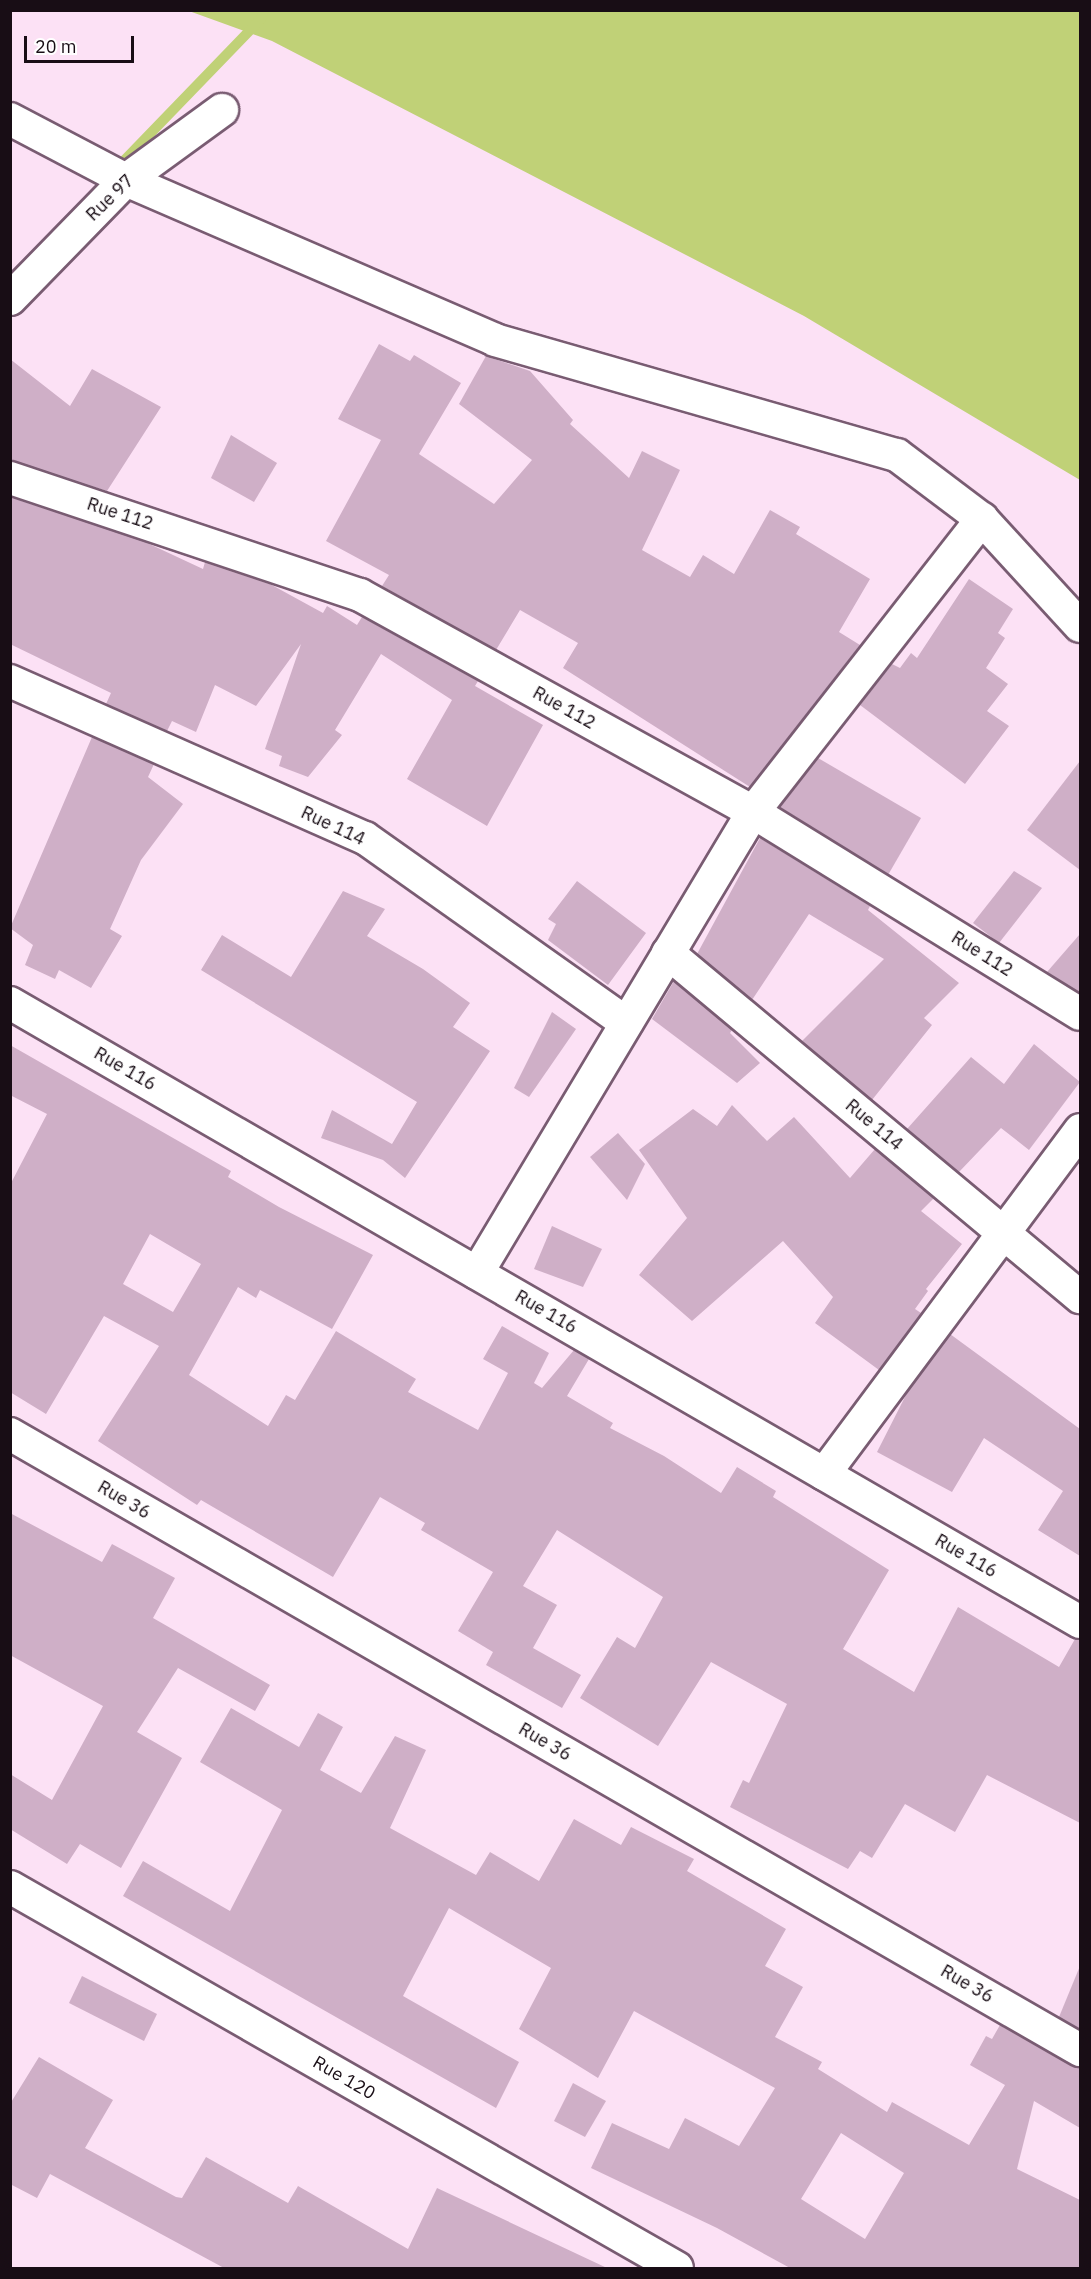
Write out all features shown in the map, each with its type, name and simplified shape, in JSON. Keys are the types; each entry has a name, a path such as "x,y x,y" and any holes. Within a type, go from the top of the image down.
{"street":[{"name":"Rue 97","path":"10,298 126,180 222,110"},
{"path":"10,119 126,180 495,340 897,455 982,519 1080,626"},
{"name":"Rue 112","path":"10,478 360,595 753,812 1080,1014"},
{"path":"477,1273 753,812 982,519"},
{"name":"Rue 114","path":"10,681 365,838 627,1023"},
{"name":"Rue 114","path":"668,953 1080,1297"},
{"name":"Rue 116","path":"10,1003 1080,1622"},
{"path":"825,1474 1080,1130"},
{"name":"Rue 36","path":"10,1434 1080,2050"},
{"name":"Rue 120","path":"10,1887 676,2268"}],"shaded area":[{"path":"189,11 1080,11 1080,480 804,316 272,41"}],"building":[{"path":"379,344 410,361 414,355 461,383 419,454 494,504 532,460 459,404 486,356 530,371 573,420 570,424 629,478 642,451 680,470 642,550 690,577 703,555 734,574 770,510 800,527 796,534 870,579 839,632 860,645 750,787 563,668 578,643 520,610 496,650 382,586 389,575 326,541 381,440 338,419"},
{"path":"10,359 70,406 92,369 161,407 107,491 10,461"},
{"path":"231,435 277,463 254,502 211,478"},
{"path":"10,497 143,541 203,569 205,562 270,584 323,613 327,606 357,625 362,617 478,681 475,686 543,725 487,826 407,779 452,700 381,654 335,730 342,735 308,777 279,766 282,756 265,749 301,644 256,706 215,685 196,732 172,721 167,731 106,704 111,693 10,644"},
{"path":"969,579 1013,609 998,633 1005,638 986,668 1008,684 987,711 1009,726 965,784 860,705 892,664 900,668 911,653 917,658"},
{"path":"92,737 154,764 148,777 183,804 141,860 110,929 122,936 91,988 59,970 55,979 25,965 33,945 10,928"},
{"path":"818,758 921,818 888,875 780,807"},
{"path":"1080,761 1080,870 1027,830"},
{"path":"760,838 870,906 868,910 959,983 924,1018 932,1025 872,1100 802,1041 884,959 809,914 752,1000 697,954"},
{"path":"1014,871 1042,888 999,943 973,923"},
{"path":"577,881 646,933 608,985 548,940 556,924 548,919"},
{"path":"343,891 385,909 367,936 423,969 470,1003 453,1027 490,1051 405,1178 383,1160 321,1138 332,1110 392,1144 417,1102 201,970 222,935 291,977"},
{"path":"1080,934 1080,993 1047,972"},
{"path":"674,981 732,1030 730,1033 760,1063 737,1083 652,1019"},
{"path":"552,1012 576,1029 529,1097 514,1088"},
{"path":"1034,1044 1080,1082 1029,1150 1001,1128 959,1172 907,1129 971,1057 1004,1084"},
{"path":"10,1045 231,1171 228,1177 279,1207 373,1255 332,1329 260,1290 256,1298 238,1287 189,1375 268,1426 286,1395 295,1400 336,1331 416,1379 408,1392 478,1430 508,1373 483,1359 502,1326 549,1353 534,1383 542,1388 574,1350 589,1359 567,1396 613,1423 610,1428 664,1456 721,1493 737,1467 776,1491 773,1497 889,1570 843,1649 914,1692 958,1607 1059,1667 1075,1639 1080,1640 1080,1823 987,1775 955,1832 905,1804 872,1858 860,1851 848,1869 730,1807 743,1780 749,1783 787,1704 711,1662 658,1746 580,1698 617,1637 635,1648 663,1597 557,1530 523,1586 557,1605 533,1648 581,1675 562,1708 486,1665 493,1652 458,1631 493,1572 421,1530 425,1523 380,1497 333,1577 201,1500 197,1505 98,1441 159,1346 104,1316 46,1414 10,1392 10,1185 47,1114 10,1095","holes":["150,1234 201,1264 173,1312 123,1284"]},
{"path":"732,1105 767,1141 794,1117 850,1178 875,1149 934,1198 921,1211 962,1244 926,1289 928,1291 915,1309 921,1313 879,1370 815,1323 833,1297 783,1241 692,1321 639,1275 687,1218 639,1150 693,1109 717,1126"},
{"path":"618,1133 645,1164 627,1200 590,1157"},
{"path":"552,1226 602,1249 583,1287 534,1269"},
{"path":"950,1334 1080,1429 1080,1556 1038,1530 1063,1491 984,1438 952,1492 877,1452 908,1391"},
{"path":"10,1513 102,1562 112,1544 175,1578 153,1618 270,1685 255,1711 178,1668 137,1732 182,1758 121,1868 80,1844 67,1864 10,1829 10,1774 52,1800 103,1706 10,1655"},
{"path":"231,1708 299,1747 318,1713 343,1727 320,1770 361,1793 395,1736 426,1750 390,1828 476,1875 490,1852 539,1881 574,1819 621,1845 631,1827 694,1859 687,1871 786,1929 765,1966 803,1987 775,2037 822,2062 818,2069 887,2112 892,2102 969,2145 1005,2085 970,2065 986,2036 992,2039 1000,2025 1080,2068 1080,2128 1034,2101 1017,2169 1080,2200 1080,2268 790,2268 717,2228 591,2168 612,2123 669,2149 685,2118 739,2146 775,2088 634,2011 598,2078 519,2029 551,1968 449,1908 403,1996 519,2062 496,2108 123,1896 143,1861 230,1911 282,1810 200,1762","holes":["841,2133 904,2173 865,2239 801,2199"]},
{"path":"1080,1966 1080,2030 1059,2017"},
{"path":"82,1976 157,2014 144,2041 69,2003"},
{"path":"39,2057 113,2100 85,2148 176,2197 182,2198 206,2157 288,2203 298,2186 408,2249 437,2188 607,2268 224,2268 50,2174 37,2198 10,2184 10,2104"},
{"path":"573,2083 606,2101 585,2137 554,2121"}],"waterway":[{"path":"114,171 261,19 264,10"}]}
